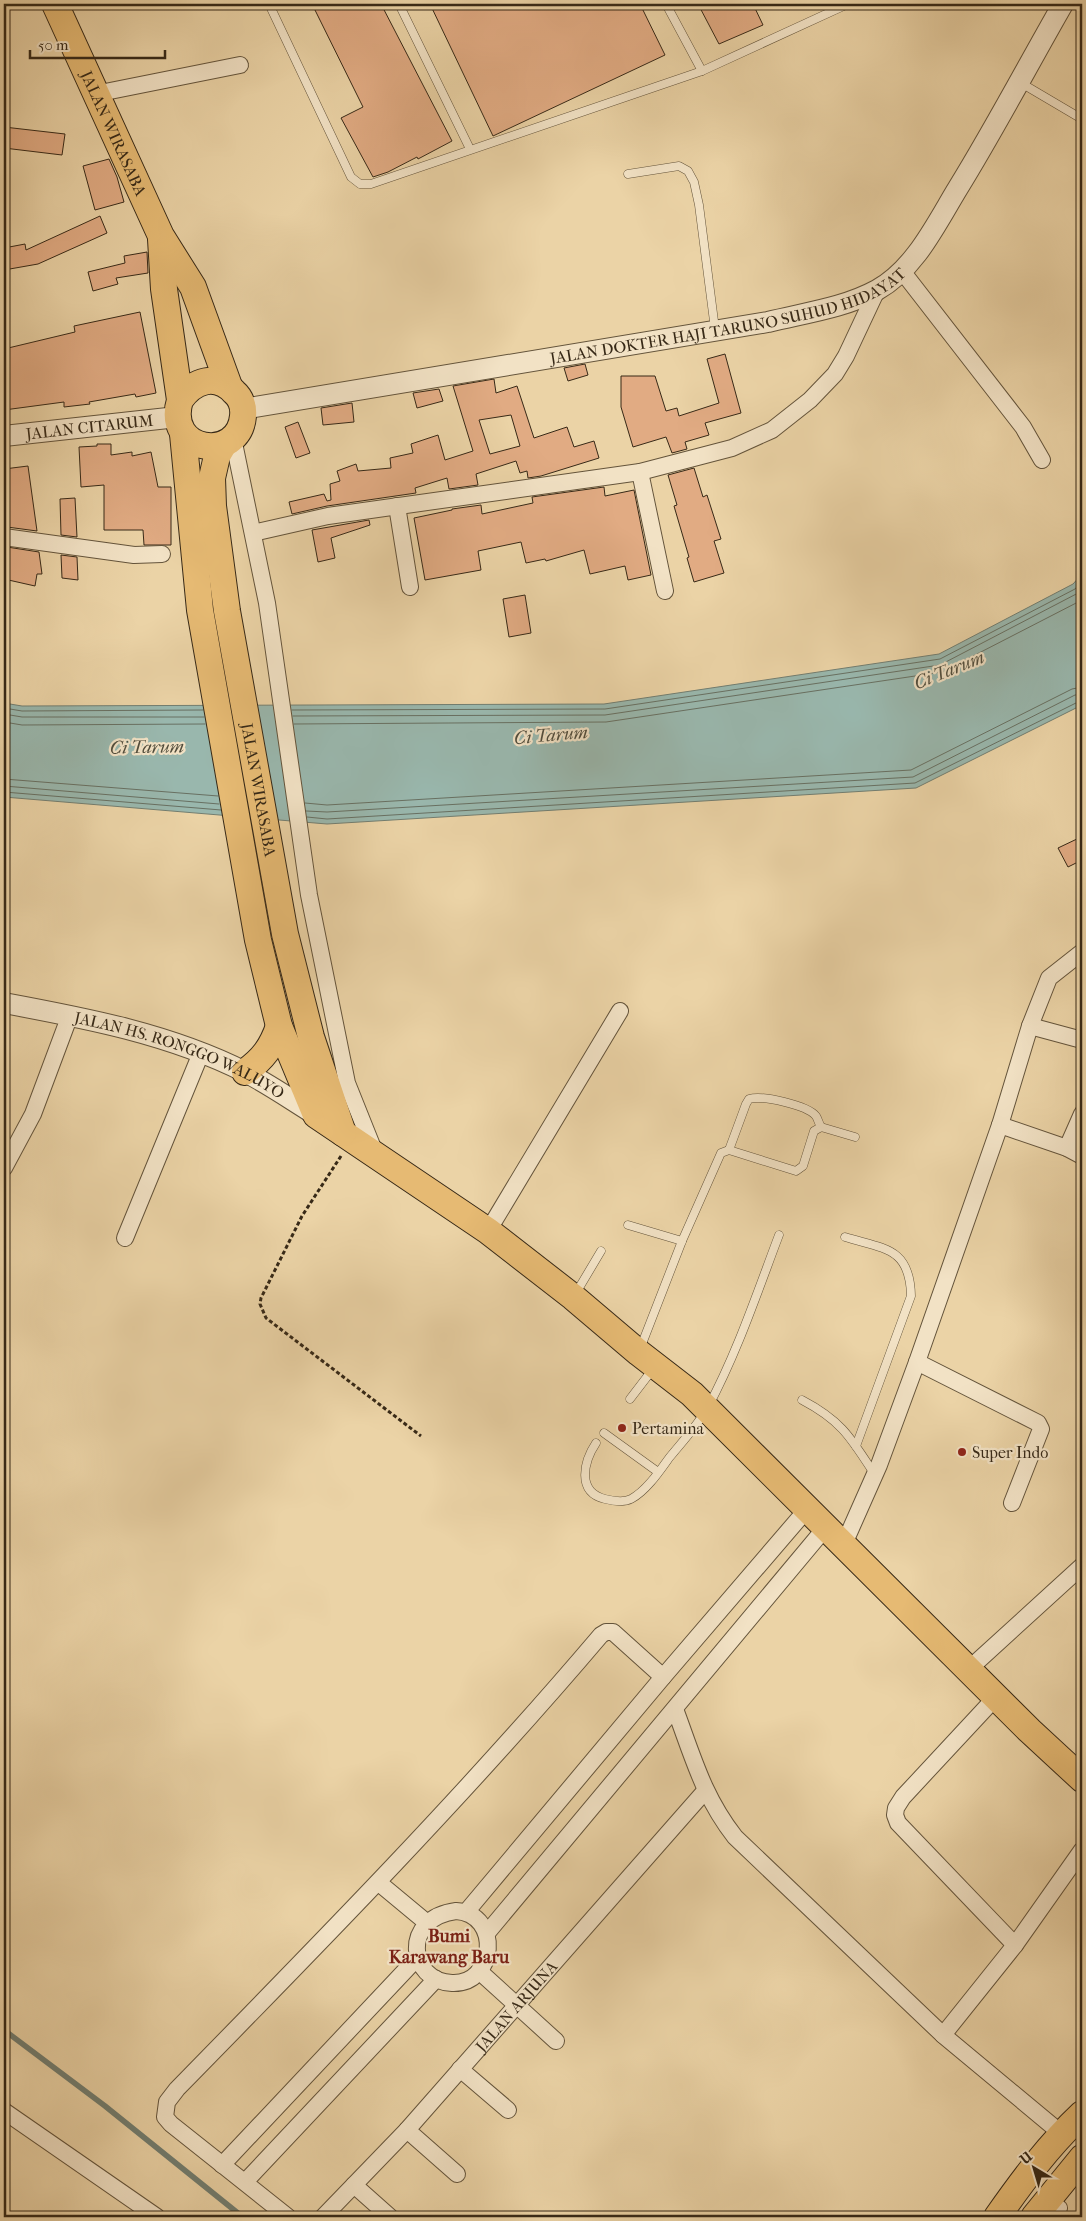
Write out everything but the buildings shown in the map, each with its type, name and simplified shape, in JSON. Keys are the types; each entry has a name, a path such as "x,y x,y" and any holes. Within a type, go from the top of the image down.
{"main road":[{"name":"JALAN WIRASABA","path":"55,4 95,94 127,157 161,236 193,287 229,386"},
{"name":"JALAN WIRASABA","path":"161,236 164,289 180,417 200,610 258,940 279,1026 316,1115"},
{"path":"207,381 229,386 238,396 243,410 239,430 228,441 213,447 195,444 180,417 187,391 196,384 207,381"},
{"name":"JALAN WIRASABA","path":"228,441 217,456 212,478 213,506 227,611 285,934 311,1037 348,1136"},
{"path":"245,1072 261,1061 272,1045 279,1026"},
{"name":"JALAN HS. RONGGO WALUYO","path":"316,1115 488,1231 574,1297 707,1409 996,1697 1082,1778"},
{"path":"997,2217 1025,2176 1082,2114"},
{"path":"1050,2211 1082,2158"}],"street":[{"name":"JALAN DOKTER HAJI TARUNO SUHUD HIDAYAT","path":"243,410 768,322 847,303 877,290 902,270 928,239 982,149 1063,4"},
{"path":"95,94 240,66"},
{"path":"902,270 1023,427 1042,460"},
{"path":"253,533 328,516 640,472 732,448 772,430 810,400 834,374 846,356 877,290"},
{"name":"JALAN CITARUM","path":"4,436 180,417"},
{"path":"228,441 253,533 266,603 309,895 347,1083 354,1106 376,1155"},
{"path":"640,472 665,591"},
{"path":"397,506 410,587"},
{"path":"4,538 20,538 134,555 162,554"},
{"path":"487,1933 783,1580 835,1536 875,1475 917,1362 1000,1125 1030,1026 1050,978 1082,952"},
{"name":"JALAN HS. RONGGO WALUYO","path":"4,1003 70,1015 153,1037 201,1053 245,1072 316,1115"},
{"path":"488,1231 620,1011"},
{"path":"4,1168 33,1114 70,1015"},
{"path":"1030,1026 1082,1040"},
{"path":"125,1238 201,1053"},
{"path":"1067,1148 1082,1114"},
{"path":"1000,1125 1067,1148 1082,1156"},
{"path":"917,1362 1041,1426 1012,1503"},
{"path":"468,1911 663,1677 808,1508"},
{"path":"762,1562 783,1580"},
{"path":"969,1669 1082,1566"},
{"path":"288,2217 172,2124 165,2117 167,2102 177,2089 379,1883 601,1635 606,1632 614,1632 663,1677"},
{"path":"996,1697 903,1797 896,1808 895,1815 898,1823 924,1852 1014,1945"},
{"path":"675,1709 704,1791 718,1816 735,1837 943,2036 1062,2134"},
{"name":"JALAN ARJUNA","path":"323,2217 407,2130 704,1791"},
{"path":"943,2036 1014,1945 1082,1850"},
{"path":"379,1883 426,1922"},
{"path":"468,1911 480,1922 487,1933 489,1945 488,1957 479,1971 469,1979 452,1983 436,1979 425,1970 418,1957 417,1943 426,1922 442,1912 468,1911"},
{"path":"222,2165 418,1957"},
{"path":"479,1971 515,2006 556,2041"},
{"path":"245,2182 436,1979"},
{"path":"460,2069 508,2110"},
{"path":"4,2111 157,2217"},
{"path":"407,2130 458,2174"},
{"path":"1025,2176 1050,2211"},
{"path":"354,2185 390,2217"}],"lane":[{"path":"269,4 351,177 360,184 371,184 702,71 848,4"},
{"path":"399,4 470,149"},
{"path":"666,4 702,71"},
{"path":"1019,82 1082,119"},
{"path":"628,174 679,166 688,171 694,182 699,205 715,332"},
{"path":"729,1150 746,1104 749,1099 758,1096 807,1110 816,1116 821,1127"},
{"path":"630,1399 647,1359 682,1241 721,1153 729,1150 796,1170 803,1166 814,1130 821,1127 855,1137"},
{"path":"628,1225 682,1241"},
{"path":"596,1443 587,1459 584,1474 590,1489 602,1498 621,1502 630,1500 658,1472 707,1409 744,1324 779,1235"},
{"path":"846,1237 894,1252 904,1265 910,1278 911,1296 856,1446"},
{"path":"574,1297 601,1251"},
{"path":"802,1400 834,1419 856,1446 875,1475"},
{"path":"604,1433 658,1472"}],"path":[{"path":"348,1136 302,1216 261,1298 260,1304 266,1318 421,1436"}],"water":[{"name":"Ci Tarum","path":"1082,574 1082,705 916,788 327,824 4,797 4,703 22,706 604,704 939,654 1073,584"}],"waterway":[{"path":"4,2030 105,2106 239,2214 247,2217"}],"place":[{"name":"Pertamina","path":"622,1428"},
{"name":"Super Indo","path":"962,1452"}],"district":[{"name":"Bumi Karawang Baru","path":"449,1946"}]}
